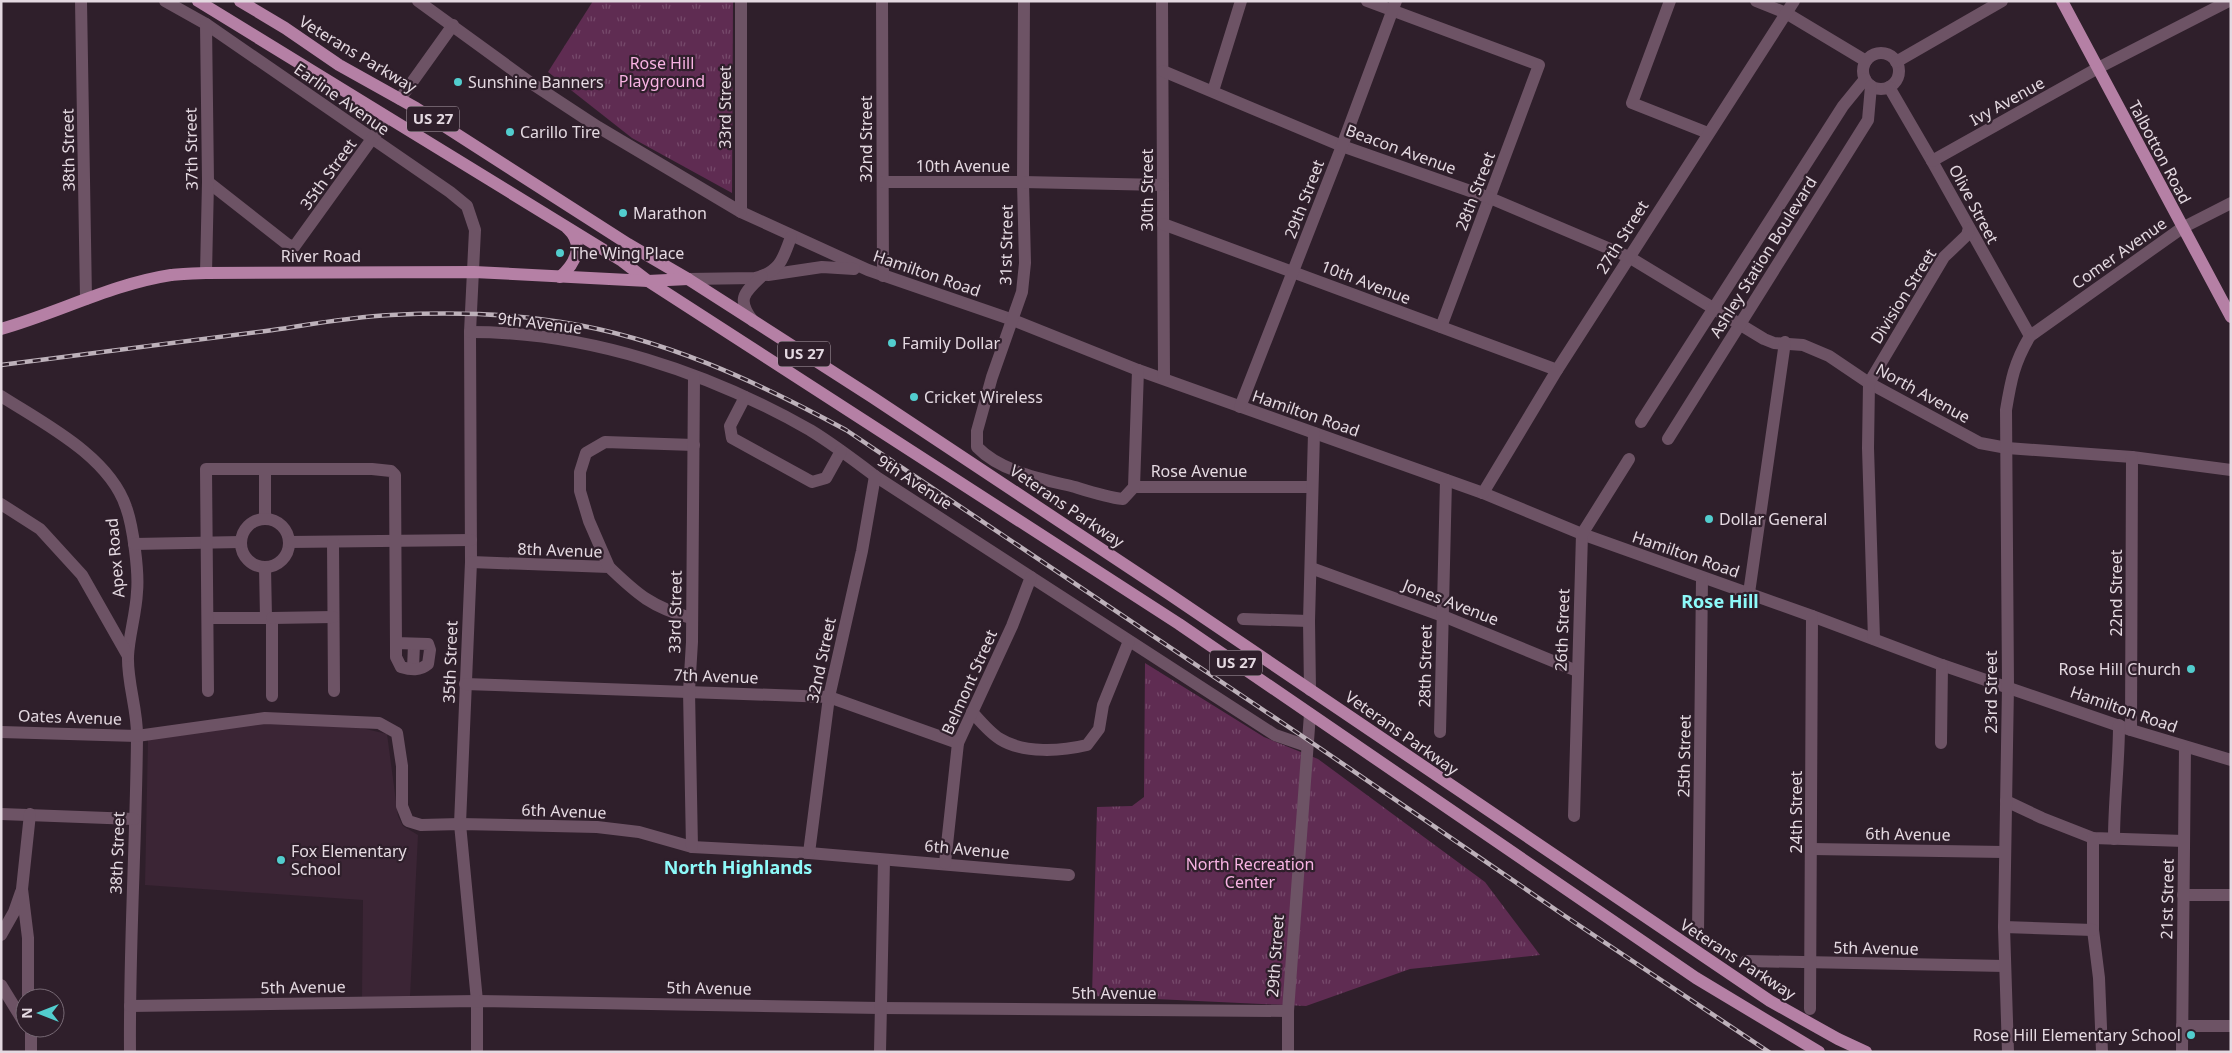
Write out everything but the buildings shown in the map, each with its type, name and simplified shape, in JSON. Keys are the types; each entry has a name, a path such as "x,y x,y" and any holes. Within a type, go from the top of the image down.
{"main road":[{"name":"US 27","path":"198,1 622,261 648,281 1180,624 1696,978 1819,1052"},
{"name":"Veterans Parkway","path":"240,1 285,28 339,65 400,100 753,321 1028,500 1770,1001 1838,1039 1866,1052"},
{"name":"Talbotton Road","path":"2062,1 2231,317"},
{"path":"560,277 568,270 577,252 575,236 564,225"},
{"name":"River Road","path":"1,329 86,299 171,275 206,273 474,272 648,281 688,279"}],"street":[{"name":"38th Street","path":"81,1 86,299"},
{"name":"Earline Avenue","path":"165,1 206,24 450,192 467,206 475,230 474,272"},
{"name":"Hamilton Road","path":"418,1 531,83 598,127 741,212 791,237 868,270 1013,320 1240,408 1483,493 1582,534 1812,616 1942,665 2008,686 2131,730 2231,760"},
{"name":"33rd Street","path":"741,1 741,212"},
{"name":"32nd Street","path":"882,1 883,276"},
{"name":"31st Street","path":"1024,1 1023,182 1025,263 1022,292 992,377 977,431 977,447 985,456 1034,477"},
{"name":"30th Street","path":"1162,1 1164,378"},
{"path":"1213,91 1241,1"},
{"path":"1367,1 1394,6"},
{"path":"1670,1 1632,103 1708,133"},
{"path":"1756,1 1786,13 1866,61"},
{"name":"27th Street","path":"1483,493 1557,370 1794,1"},
{"path":"1896,62 2002,1"},
{"name":"Ivy Avenue","path":"1932,160 2098,68 2230,1"},
{"name":"28th Street","path":"1394,6 1539,65 1441,327"},
{"name":"29th Street","path":"1240,408 1342,146 1394,6"},
{"name":"37th Street","path":"206,24 208,182 206,273"},
{"path":"400,100 453,25"},
{"path":"1881,54 1892,58 1896,62 1898,67 1897,79 1889,87 1880,89 1868,82 1863,73 1866,61 1870,57 1881,54"},
{"name":"Beacon Avenue","path":"1163,71 1342,146 1490,198 1629,257"},
{"name":"Ashley Station Boulevard","path":"1641,422 1843,106 1868,82"},
{"name":"Ashley Station Boulevard","path":"1668,439 1868,120 1868,82"},
{"name":"Olive Street","path":"1889,87 2030,336"},
{"name":"35th Street","path":"208,182 287,244 294,247 387,118"},
{"name":"10th Avenue","path":"883,182 1163,185"},
{"name":"Comer Avenue","path":"2030,336 2182,228 2231,203"},
{"name":"10th Avenue","path":"1163,224 1557,370"},
{"name":"Division Street","path":"1869,383 1944,258 1966,235 1968,228"},
{"path":"753,321 745,310 743,302 745,293 764,276 777,268 791,237"},
{"name":"North Avenue","path":"1629,257 1764,339 1774,343 1785,342 1803,345 1829,356 1869,383 1980,443 2006,448 2132,457 2231,470"},
{"path":"688,279 764,276 822,267 868,270"},
{"name":"35th Street","path":"474,272 470,332 471,562 460,824 476,1001 477,1052"},
{"name":"9th Avenue","path":"470,332 542,337 583,344 633,356 745,397 810,430 875,476 1275,735 1307,746"},
{"name":"23rd Street","path":"2008,1052 2004,927 2008,686 2006,410 2017,358 2030,336"},
{"path":"1749,594 1785,342"},
{"path":"1134,487 1138,370"},
{"name":"33rd Street","path":"692,848 689,691 694,377"},
{"path":"1869,383 1868,448 1874,639"},
{"name":"Apex Road","path":"1,396 72,441 102,469 115,485 126,506 134,544 138,590 128,656"},
{"path":"745,397 730,426 732,438 812,482 826,478 841,451"},
{"path":"1310,690 1309,621 1314,433"},
{"path":"609,567 589,521 580,491 580,472 586,453 605,442 694,445"},
{"name":"22nd Street","path":"2131,730 2132,457"},
{"name":"26th Street","path":"1574,816 1582,534 1629,459"},
{"path":"208,691 206,469 372,469 391,471 395,475 396,643 398,664 402,667 413,669 424,667 428,664 430,650 428,644 396,643"},
{"path":"265,470 265,519"},
{"name":"32nd Street","path":"809,853 829,697 862,551 875,476"},
{"name":"Rose Avenue","path":"1034,477 1105,497 1123,499 1134,487 1312,487"},
{"name":"28th Street","path":"1440,732 1446,480"},
{"path":"1,504 40,530 82,575 128,656"},
{"path":"265,519 280,524 285,530 289,542 283,559 278,564 266,567 255,565 248,560 244,554 241,542 245,530 250,524 265,519"},
{"path":"289,542 471,540"},
{"path":"134,544 241,542"},
{"path":"334,542 334,691"},
{"name":"8th Avenue","path":"471,562 609,567 634,592 663,610 691,618"},
{"path":"266,567 272,696"},
{"name":"Jones Avenue","path":"1311,568 1443,616 1577,671"},
{"name":"Belmont Street","path":"945,863 958,743 1012,626 1031,577"},
{"name":"25th Street","path":"1698,934 1702,578"},
{"name":"24th Street","path":"1810,1009 1812,616"},
{"path":"208,618 334,617"},
{"path":"1242,620 1309,621"},
{"path":"972,712 1000,740 1023,748 1066,750 1087,745 1099,729 1103,705 1129,641"},
{"name":"38th Street","path":"128,656 137,736 130,1052"},
{"path":"1941,743 1942,665"},
{"name":"7th Avenue","path":"465,684 829,697 958,743"},
{"name":"29th Street","path":"1288,1052 1288,1010 1310,714"},
{"name":"6th Avenue","path":"137,736 265,718 379,723 396,733 402,766 402,806 408,821 421,825 597,826 639,832 692,848 809,853 1069,874"},
{"path":"2114,839 2119,725"},
{"name":"Oates Avenue","path":"1,732 137,736"},
{"name":"21st Street","path":"2182,1052 2185,747"},
{"path":"2006,800 2042,818 2094,838 2184,841"},
{"path":"1,814 134,819"},
{"path":"28,988 28,938 22,889 30,814"},
{"path":"2094,838 2093,930 2098,953 2102,1052"},
{"name":"6th Avenue","path":"1812,849 2004,852"},
{"path":"880,1052 884,860"},
{"path":"1,935 14,912 22,889"},
{"path":"2183,895 2231,895"},
{"path":"2004,927 2093,930"},
{"name":"5th Avenue","path":"1746,961 2005,966"},
{"path":"1,985 15,1008"},
{"name":"5th Avenue","path":"130,1006 476,1001 880,1008 1288,1010"},
{"path":"2182,1026 2231,1026"},
{"path":"30,1038 31,1052"}],"shaded area":[{"name":"Fox Elementary School","path":"265,723 353,726 387,734 398,816 403,826 418,835 410,997 362,997 363,900 145,885 148,740"}],"green space":[{"name":"Rose Hill Playground","path":"593,1 733,1 732,193 632,138 548,72"},
{"name":"North Recreation Center","path":"1145,663 1264,737 1318,759 1485,882 1540,955 1410,969 1306,1006 1092,996 1097,807 1132,806 1144,797"}],"railway":[{"path":"1,365 266,331 344,319 434,314 498,315 561,322 599,329 672,350 778,395 846,430 1769,1052"}],"place":[{"name":"Sunshine Banners","path":"458,82"},
{"name":"Carillo Tire","path":"510,132"},
{"name":"Marathon","path":"623,213"},
{"name":"The Wing Place","path":"560,253"},
{"name":"Family Dollar","path":"892,343"},
{"name":"Cricket Wireless","path":"914,397"},
{"name":"Dollar General","path":"1709,519"},
{"name":"Rose Hill Church","path":"2191,669"},
{"name":"Fox Elementary School","path":"281,860"},
{"name":"Rose Hill Elementary School","path":"2191,1035"}],"district":[{"name":"Rose Hill","path":"1720,602"},
{"name":"North Highlands","path":"738,868"}]}
